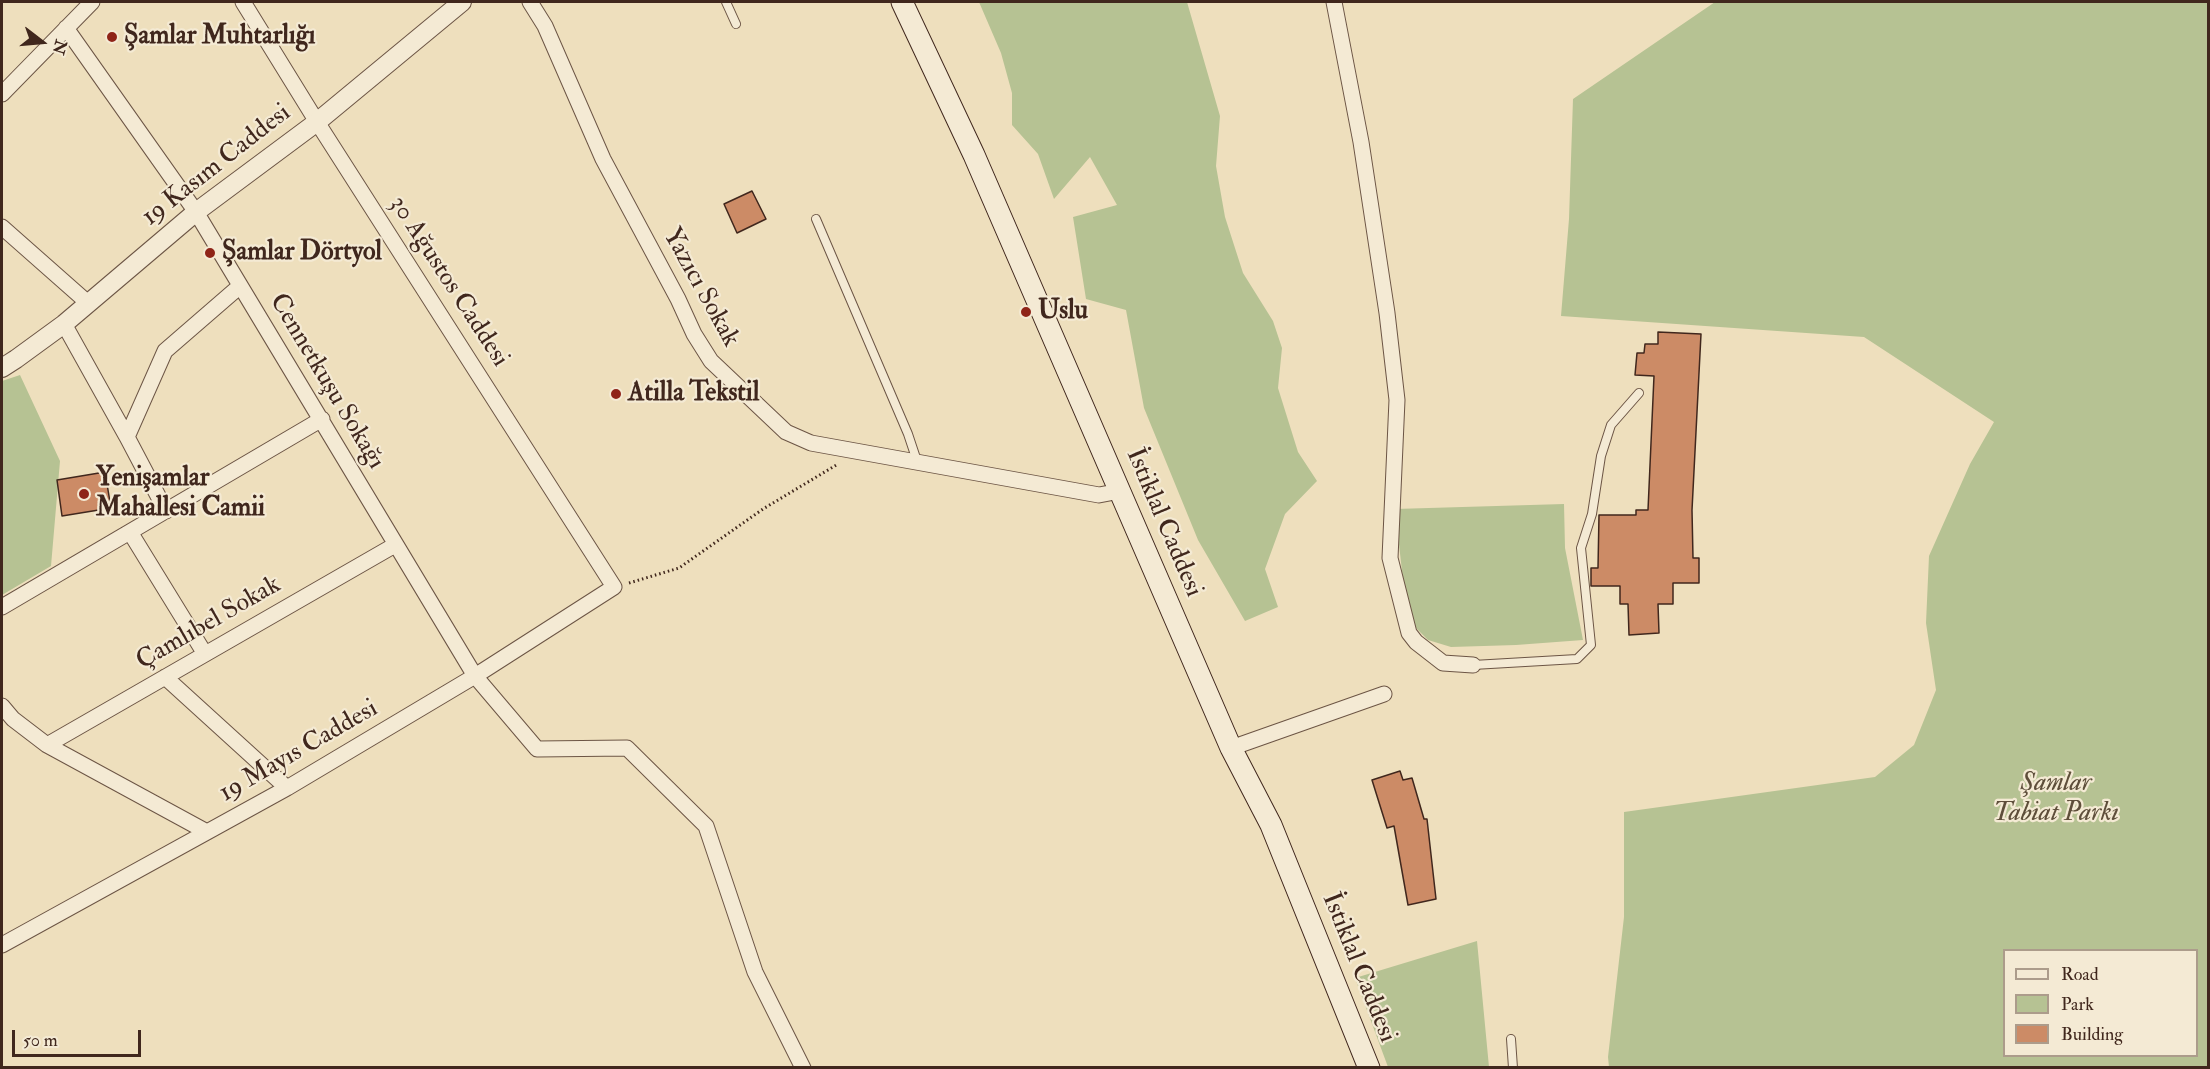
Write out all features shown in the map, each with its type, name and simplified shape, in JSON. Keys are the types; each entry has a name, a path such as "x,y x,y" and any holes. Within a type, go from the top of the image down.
{"main road":[{"name":"İstiklal Caddesi","path":"902,2 974,155 1231,748 1271,825 1369,1068"}],"street":[{"path":"2,94 92,2"},
{"name":"30 Ağustos Caddesi","path":"243,2 316,122 614,587"},
{"name":"19 Kasım Caddesi","path":"2,368 64,324 196,212 316,122 462,2"},
{"name":"Yazıcı Sokak","path":"530,2 545,26 603,159 678,299 694,334 711,361 786,432 811,443 1099,495 1120,491"},
{"path":"1334,2 1361,142 1387,313 1397,400 1390,558 1409,633 1416,642 1443,663 1473,665"},
{"name":"Cennetkuşu Sokağı","path":"66,28 196,212 475,676 537,749 627,748 706,825 755,972 803,1068"},
{"path":"2,227 88,303"},
{"path":"127,437 165,351 240,286"},
{"path":"64,324 166,511"},
{"path":"2,607 322,419"},
{"path":"130,532 205,654"},
{"name":"Çamlıbel Sokak","path":"47,745 395,545"},
{"name":"19 Mayıs Caddesi","path":"2,945 287,788 475,676 614,587"},
{"path":"165,677 287,788"},
{"path":"1231,748 1384,694"},
{"path":"2,706 13,720 47,745 207,832"}],"lane":[{"path":"726,2 736,24"},
{"path":"816,219 908,434 917,462"},
{"path":"1473,665 1577,659 1590,645 1581,548 1592,514 1601,456 1611,425 1639,393"},
{"path":"1511,1039 1513,1068"}],"path":[{"path":"614,587 679,568 764,509 860,452"}],"green space":[{"path":"979,2 1187,2 1220,116 1216,166 1225,217 1243,273 1273,321 1282,348 1278,388 1298,452 1317,481 1285,514 1265,569 1278,607 1245,621 1198,540 1144,408 1126,310 1086,299 1073,217 1117,205 1090,157 1054,199 1038,154 1012,125 1012,93 1001,53"},
{"name":"Şamlar Tabiat Parkı","path":"1715,2 2208,2 2208,1067 1609,1067 1608,1057 1624,917 1624,812 1875,777 1914,745 1936,690 1926,623 1929,556 1970,464 1994,422 1864,337 1561,316 1569,219 1573,99"},
{"path":"20,375 60,461 51,566 2,595 2,381"},
{"path":"1564,504 1565,548 1583,640 1451,647 1428,640 1412,624 1403,580 1395,509"},
{"path":"1477,941 1489,1067 1388,1067 1355,978"}],"building":[{"path":"752,191 766,219 737,233 724,204"},
{"path":"1658,332 1701,334 1692,510 1693,558 1699,558 1699,583 1673,583 1673,604 1658,604 1659,633 1629,635 1628,604 1620,604 1620,586 1591,586 1591,568 1598,568 1599,515 1636,515 1636,510 1648,510 1654,376 1635,375 1637,353 1644,353 1645,344 1658,344"},
{"name":"Yenişamlar Mahallesi Camii","path":"105,472 111,508 62,516 57,480"},
{"path":"1400,771 1403,780 1412,778 1424,819 1427,819 1436,899 1408,905 1394,826 1387,828 1372,780"}],"place":[{"name":"Şamlar Muhtarlığı","path":"112,37"},
{"name":"Şamlar Dörtyol","path":"210,253"},
{"name":"Uslu","path":"1026,312"},
{"name":"Atilla Tekstil","path":"616,394"},
{"name":"Yenişamlar Mahallesi Camii","path":"84,494"}]}
